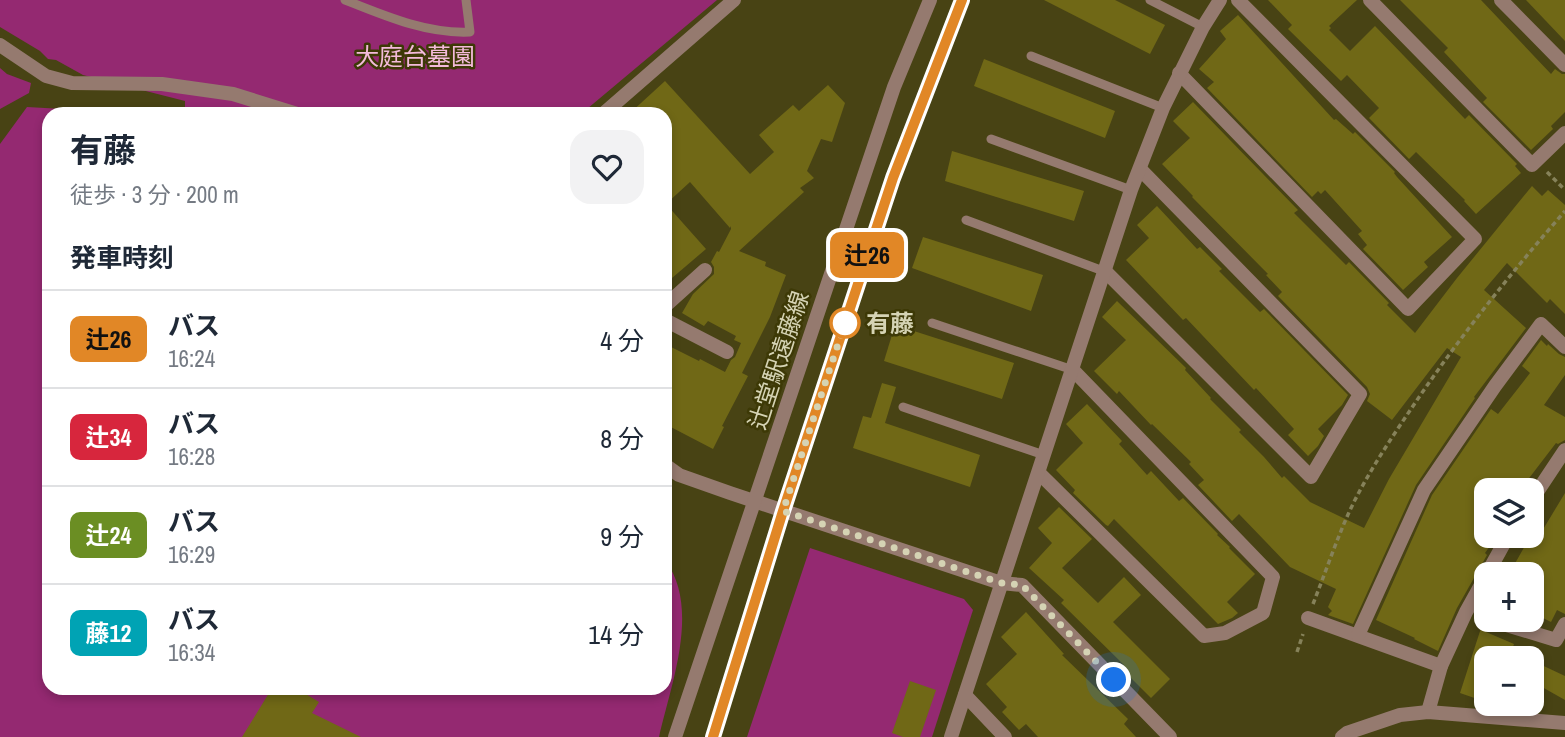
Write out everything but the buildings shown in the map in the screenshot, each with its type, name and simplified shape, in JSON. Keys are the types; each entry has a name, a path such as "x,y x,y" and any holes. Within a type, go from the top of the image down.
{"street":[{"path":"611,107 734,0"},
{"name":"辻堂駅遠藤線","path":"675,737 894,87 930,0"},
{"path":"713,737 783,511 893,178 962,0"},
{"path":"951,737 1131,190 1163,108 1203,27 1220,0"},
{"path":"1180,73 1408,309 1475,239 1238,0"},
{"path":"1370,0 1532,165 1565,133"},
{"path":"1501,0 1565,65"},
{"path":"0,45 46,76 72,83 162,84 233,93 276,107"},
{"path":"1105,272 1311,477 1360,394 1140,169"},
{"path":"672,300 705,270"},
{"path":"672,324 727,352"},
{"path":"1358,635 1424,490 1495,386 1541,324 1565,347"},
{"path":"1039,473 1204,636 1225,633 1263,613 1273,577 1073,370"},
{"path":"1544,482 1565,450"},
{"path":"672,470 679,475 783,511 1001,583 1022,585 1170,737"},
{"path":"1427,712 1441,666 1474,597"},
{"path":"1466,612 1474,615"},
{"path":"1308,618 1441,666"},
{"path":"1530,632 1556,640 1565,624"},
{"path":"965,695 1005,737"},
{"path":"1342,737 1399,715 1427,712 1565,723"}],"lane":[{"path":"345,0 388,18 454,33 470,32 466,0"},
{"path":"1150,0 1203,27"},
{"path":"1031,56 1163,108"},
{"path":"990,139 1131,190"},
{"path":"965,220 1105,272"},
{"path":"932,323 1073,370"},
{"path":"903,407 1044,455"}],"path":[{"path":"1536,161 1565,191"},
{"path":"1297,652 1347,517 1386,445 1434,373 1469,327 1513,270 1565,211"}],"green space":[{"name":"大庭台墓園","path":"0,0 717,0 589,107 185,107 185,101 83,75 56,60 48,59 40,51 0,27"},
{"path":"0,68 7,74 31,83 29,93 0,109"},
{"path":"27,107 42,108 42,695 670,695 659,737 0,737 0,144"},
{"path":"810,548 964,599 973,610 932,737 747,737"},
{"path":"672,572 681,600 682,623 672,686"}],"bus line":[{"name":"辻26","path":"713,737 783,511 893,178 962,0"}],"place":[{"name":"有藤","path":"845,323"}],"route":[{"path":"845,323 783,511 1001,583 1022,585 1114,680"}]}
